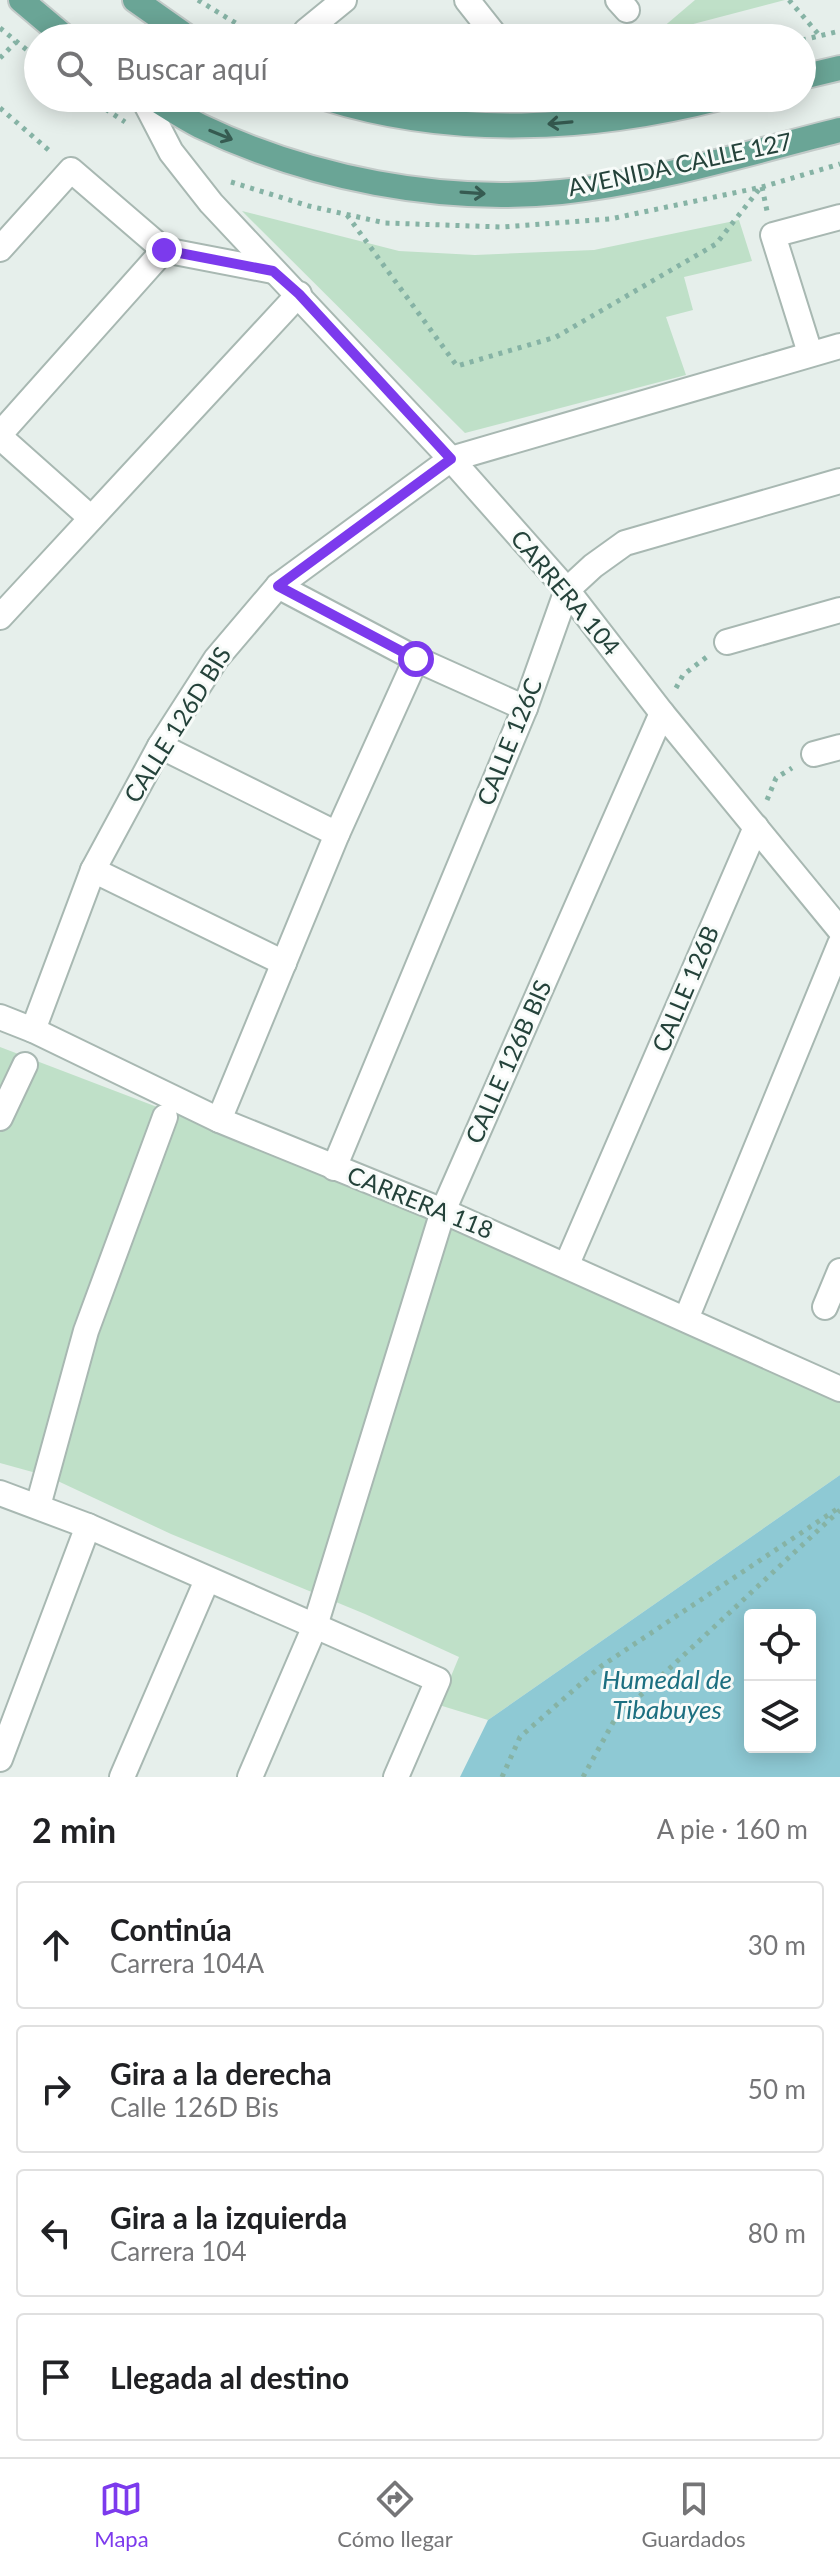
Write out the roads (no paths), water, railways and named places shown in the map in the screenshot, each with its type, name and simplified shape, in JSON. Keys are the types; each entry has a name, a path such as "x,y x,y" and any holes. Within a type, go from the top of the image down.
{"main road":[{"path":"21,0 49,24"},
{"path":"135,0 169,24"},
{"path":"816,74 840,68"},
{"name":"AVENIDA CALLE 127","path":"176,112 198,126 268,154 330,173 444,191 497,195 562,192 644,178 840,130"},
{"path":"381,112 413,120 487,126 660,112"}],"street":[{"path":"315,24 344,0"},
{"path":"467,0 486,24"},
{"name":"CARRERA 104","path":"150,112 171,152 211,203 451,459 567,590 662,713 840,930"},
{"path":"0,249 71,170 164,250 273,271"},
{"path":"810,353 773,235 840,217"},
{"path":"91,518 0,435 164,250"},
{"path":"0,617 299,294"},
{"name":"CALLE 126D BIS","path":"33,1030 93,870 160,746 216,659 278,586 451,459 840,346"},
{"name":"CALLE 126C","path":"334,1168 525,708 567,590 625,543 840,481"},
{"path":"278,586 416,659 525,708"},
{"path":"727,642 840,610"},
{"path":"219,1120 337,834 416,659"},
{"name":"CALLE 126B BIS","path":"315,1626 443,1211 662,713"},
{"path":"160,746 337,834"},
{"path":"814,754 840,747"},
{"name":"CALLE 126B","path":"567,1264 756,827"},
{"path":"93,870 284,963"},
{"path":"686,1319 840,944"},
{"name":"CARRERA 118","path":"0,1017 219,1120 567,1264 840,1389"},
{"path":"0,1118 25,1065"},
{"path":"38,1506 86,1331 165,1117"},
{"path":"825,1307 840,1271"},
{"path":"0,1493 88,1526 438,1680 396,1777"},
{"path":"0,1759 88,1526"},
{"path":"122,1777 207,1580"},
{"path":"250,1777 315,1626"}],"water":[{"name":"Humedal de Tibabuyes","path":"840,1475 840,1777 460,1777 488,1720"}]}
